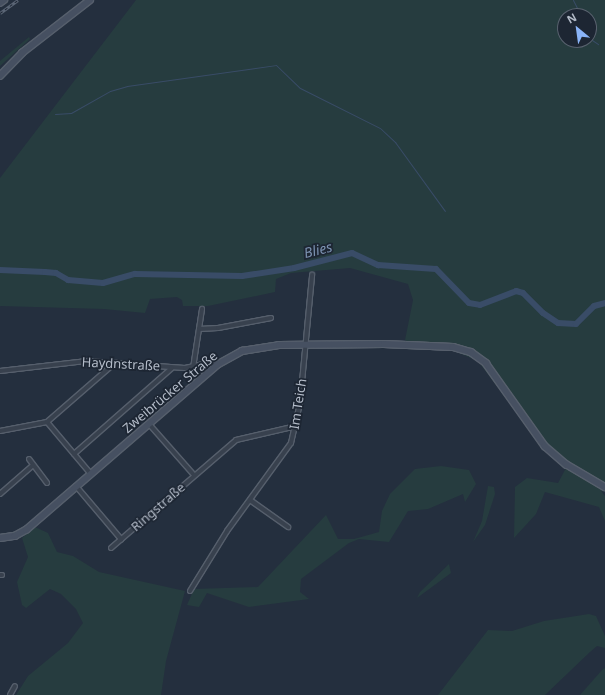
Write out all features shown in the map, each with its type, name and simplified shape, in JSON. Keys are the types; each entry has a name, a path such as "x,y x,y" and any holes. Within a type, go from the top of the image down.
{"street":[{"path":"0,3 4,0"},
{"path":"0,76 22,53 90,0"},
{"name":"Im Teich","path":"190,591 212,553 286,452 296,426 306,344 312,275"},
{"path":"193,368 202,309"},
{"path":"199,329 218,328 271,318"},
{"name":"Zweibrücker Straße","path":"0,538 15,536 26,530 217,365 234,355 255,347 306,344 410,345 453,347 477,355 495,375 545,446 566,464 605,488"},
{"name":"Haydnstraße","path":"0,371 87,361 116,362 172,368 193,368 209,363 217,365"},
{"path":"0,431 47,422 116,362"},
{"path":"74,454 172,368"},
{"path":"47,422 91,474"},
{"name":"Ringstraße","path":"149,424 194,475"},
{"name":"Ringstraße","path":"111,548 236,440 296,426"},
{"path":"29,459 32,466 47,483"},
{"path":"0,494 32,466"},
{"name":"Ringstraße","path":"76,486 121,539"},
{"path":"250,500 288,527"},
{"path":"10,695 15,686"}],"green space":[{"path":"136,0 605,0 605,485 566,462 546,444 475,352 475,349 408,343 405,340 413,300 408,284 350,268 291,273 276,279 275,292 208,306 183,306 182,300 177,297 150,299 145,313 104,309 0,306 0,178"},
{"path":"29,37 30,39 0,66 0,61"},
{"path":"409,346 451,349 471,354 487,368 546,448 605,489 605,492 601,491 605,496 605,521 599,507 545,492 536,514 514,538 515,487 527,478 558,483 566,468 542,447 478,361 454,351"},
{"path":"441,466 469,470 476,484 465,502 463,494 428,509 408,511 389,542 359,539 349,543 301,579 300,592 309,599 249,607 207,593 199,607 187,605 194,589 258,587 326,515 338,539 354,539 379,532 382,511 390,494 415,469"},
{"path":"488,486 494,487 495,494 485,525 473,542 482,521"},
{"path":"35,527 48,533 57,552 73,556 99,572 185,591 166,661 161,695 16,695 28,676 68,643 83,623 76,609 61,594 50,589 26,608 22,605 17,582 28,557 22,538"},
{"path":"449,564 451,573 417,598 420,592"},
{"path":"589,614 596,616 605,636 605,648 597,646 545,695 438,695 488,630 512,631 544,621"},
{"path":"605,668 605,695 580,695 602,670"}],"waterway":[{"path":"573,0 577,8"},
{"path":"55,114 71,113 110,91 127,86 276,65 300,88 380,128 395,142 445,211"},
{"name":"Blies","path":"0,270 56,273 68,280 103,283 135,274 242,276 294,268 352,253 378,265 436,269 469,303 480,305 516,291 523,293 543,313 558,323 576,324 594,306 605,303"}],"railway":[{"path":"0,13 18,0"}]}
